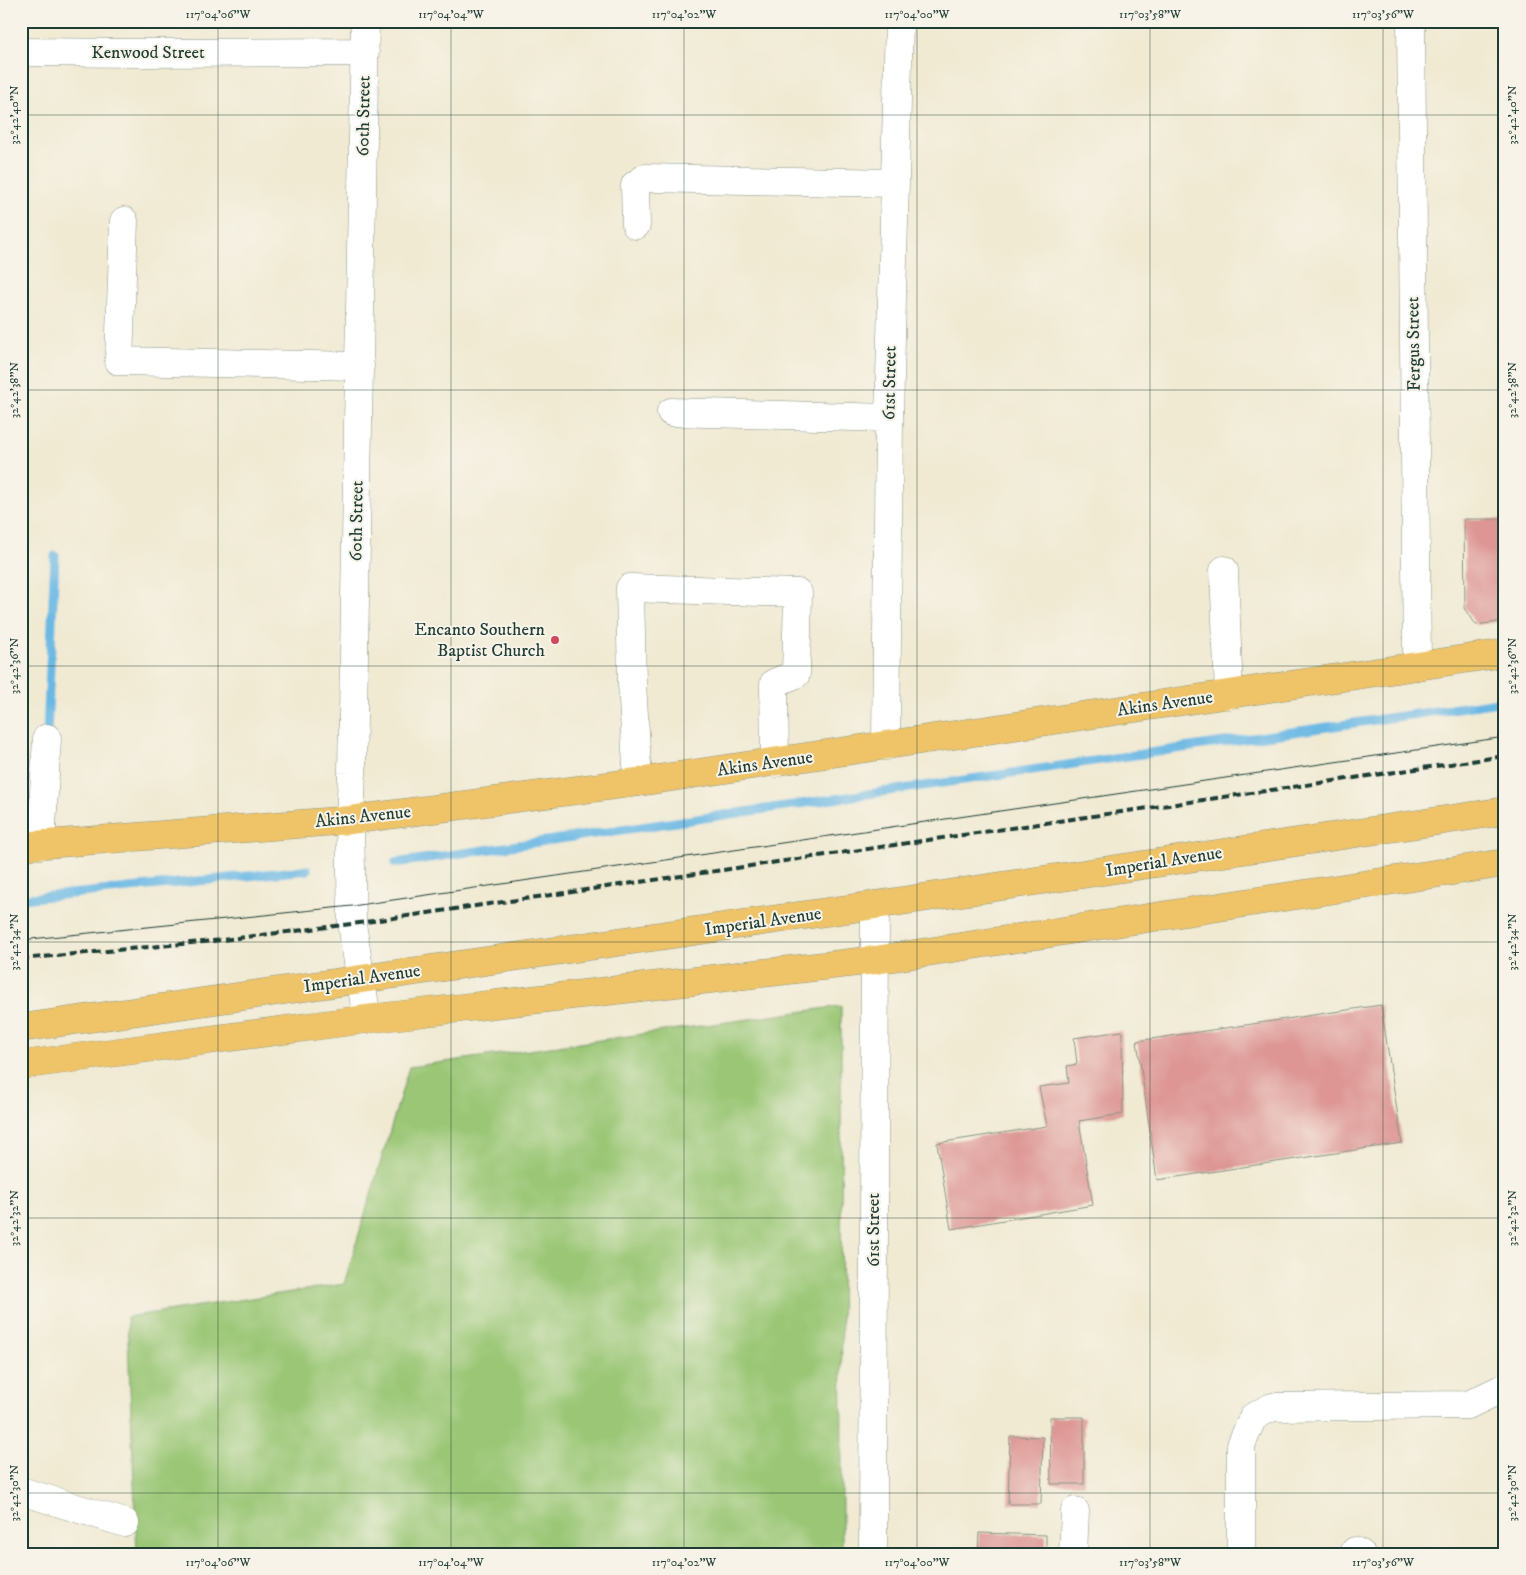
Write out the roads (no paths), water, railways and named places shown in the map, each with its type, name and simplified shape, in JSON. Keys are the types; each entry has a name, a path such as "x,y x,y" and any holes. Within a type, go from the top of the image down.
{"main road":[{"name":"Akins Avenue","path":"31,846 350,820 775,763 1505,653"},
{"name":"Imperial Avenue","path":"21,1028 875,906 1505,811"},
{"path":"21,1065 366,1019 875,960 1505,863"}],"street":[{"name":"60th Street","path":"365,21 350,820 352,924 366,1019"},
{"name":"61st Street","path":"886,746 889,418 898,21"},
{"name":"Fergus Street","path":"1410,21 1417,666"},
{"name":"Kenwood Street","path":"21,52 365,52"},
{"path":"636,226 635,185 645,178 894,183"},
{"path":"124,221 119,362 360,366"},
{"path":"671,412 889,418"},
{"path":"1224,570 1229,694"},
{"path":"638,782 632,683 630,588 798,593 796,674 774,683 775,763"},
{"path":"31,846 47,738"},
{"name":"61st Street","path":"873,1554 875,906"},
{"path":"1241,1554 1241,1446 1253,1417 1272,1407 1468,1405 1505,1387"},
{"path":"21,1491 125,1523"},
{"path":"1073,1554 1075,1512"}],"waterway":[{"path":"47,735 55,556"},
{"path":"395,863 1505,701"},
{"path":"21,899 307,870"}],"tram line":[{"path":"21,940 352,906 1505,737"}],"railway":[{"path":"21,959 213,941 352,924 1505,756"}],"place":[{"name":"Encanto Southern Baptist Church","path":"555,640"}]}
